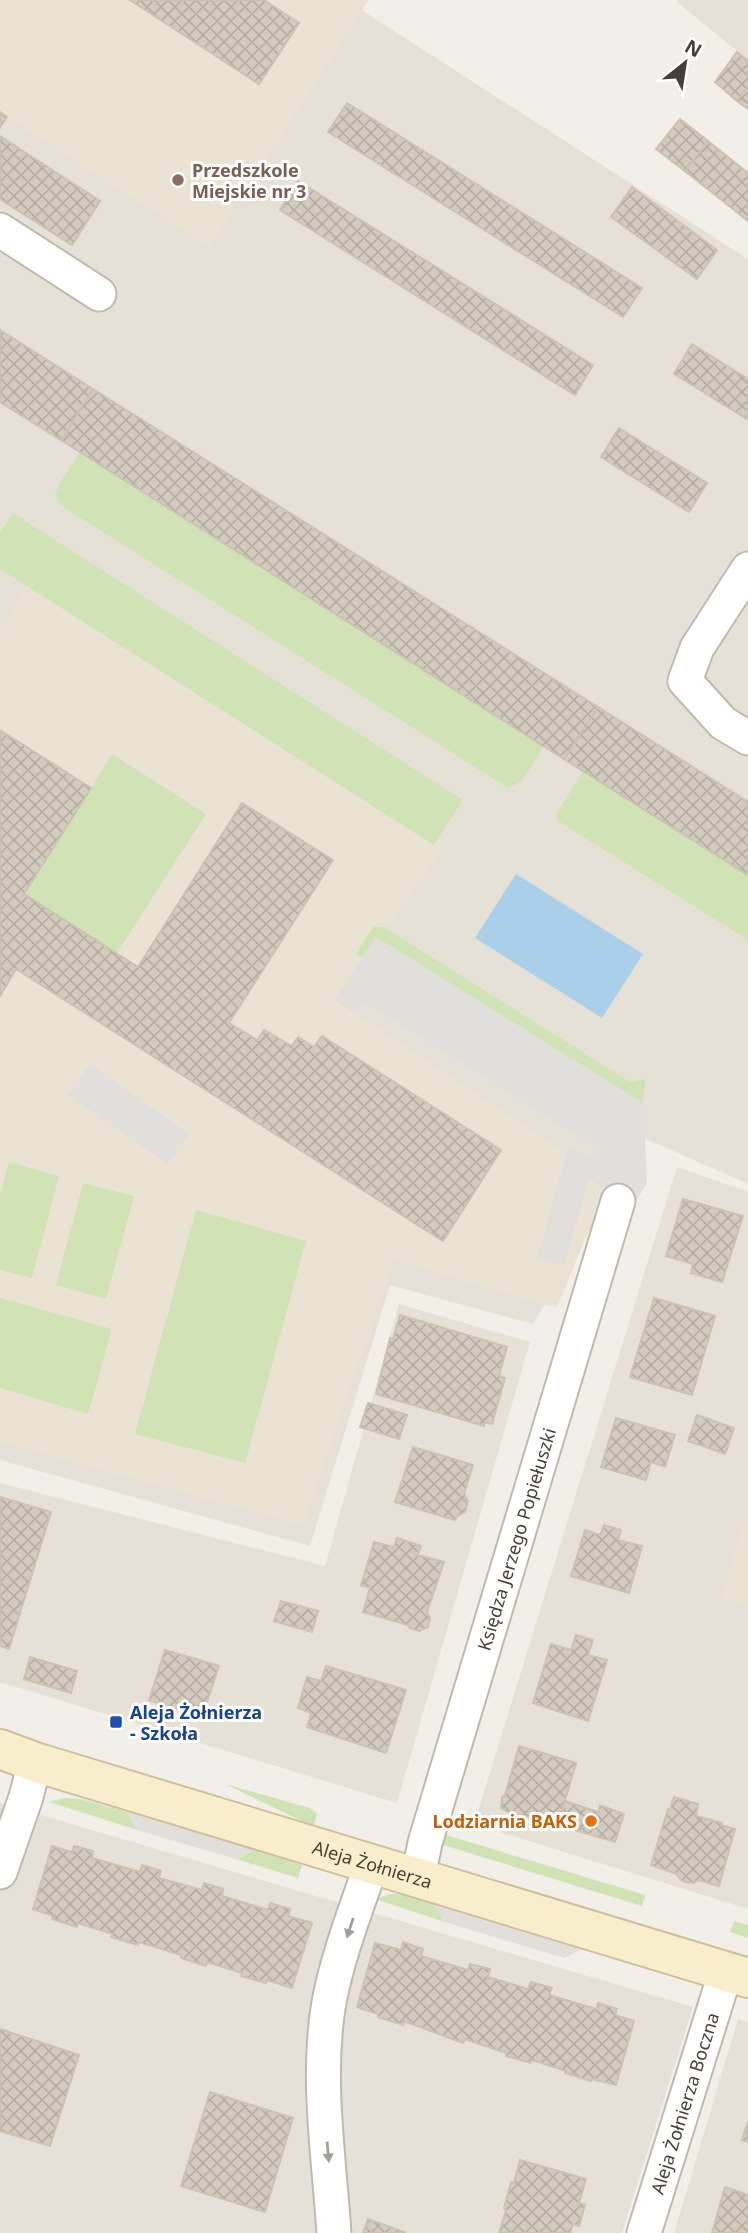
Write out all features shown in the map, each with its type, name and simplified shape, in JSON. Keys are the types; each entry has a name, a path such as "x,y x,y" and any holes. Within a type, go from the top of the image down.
{"street":[{"path":"0,230 99,294"},
{"path":"748,569 697,648 685,681 723,723 748,738"},
{"name":"Księdza Jerzego Popiełuszki","path":"418,1877 425,1843 618,1201"},
{"name":"Aleja Żołnierza","path":"0,1749 35,1762 737,1974"},
{"path":"0,1872 35,1762"},
{"path":"334,2233 324,2100 329,2003 372,1863"},
{"name":"Aleja Żołnierza Boczna","path":"644,2233 737,1974"}],"shaded area":[{"path":"0,0 346,0 748,259 748,1184 646,1139 533,1324 390,1285 310,1546 0,1460"},
{"name":"Przedszkole Miejskie nr 3","path":"0,0 369,0 209,247 0,112"},
{"path":"748,0 748,60 677,2"},
{"path":"29,584 444,847 335,1000 608,1181 557,1308 394,1260 303,1525 0,1442 0,631"},
{"path":"376,937 643,1103 647,1183 635,1203 589,1179 564,1266 537,1258 568,1148 595,1156 597,1148 373,1007 361,1005 352,1011 334,1000"},
{"path":"90,1064 189,1134 168,1164 68,1095"},
{"path":"677,1167 748,1192 748,1909 474,1824"},
{"path":"399,1304 530,1342 397,1803 0,1682 0,1483 325,1566"},
{"path":"748,1508 748,1606 721,1598"},
{"path":"0,1803 693,2007 622,2233 0,2233"},
{"path":"127,1812 255,1850 236,1859 137,1830"},
{"path":"434,1904 582,1949 564,1958 445,1922"},
{"path":"738,2019 748,2022 748,2233 674,2233"}],"green space":[{"path":"80,452 544,746 529,771 520,782 508,788 60,505 55,496 59,484"},
{"path":"13,513 463,800 434,845 0,569 0,533"},
{"path":"112,754 206,814 117,953 24,894"},
{"path":"583,771 748,875 748,940 558,821 557,813"},
{"path":"373,927 384,927 630,1082 645,1079 643,1103 376,937 362,957 356,954"},
{"path":"9,1162 59,1176 32,1278 0,1270 0,1196"},
{"path":"83,1183 134,1196 106,1299 56,1285"},
{"path":"196,1210 306,1241 245,1463 135,1434"},
{"path":"0,1298 112,1329 88,1414 0,1388"},
{"path":"225,1784 310,1808 317,1814 314,1825 304,1822"},
{"path":"64,1798 81,1799 127,1812 137,1830 49,1802"},
{"path":"446,1835 645,1895 642,1906 443,1845"},
{"path":"255,1850 302,1865 298,1878 236,1859"},
{"path":"390,1894 407,1895 434,1904 445,1922 375,1899"},
{"path":"734,1921 748,1925 748,1938 730,1932"}],"water":[{"path":"516,874 643,954 602,1018 475,938"}],"building":[{"path":"130,0 264,0 299,23 259,84"},
{"path":"737,52 748,61 748,86 737,101 715,82"},
{"path":"748,86 748,109 737,101"},
{"path":"347,103 642,288 623,317 328,132"},
{"path":"0,112 7,117 0,127"},
{"path":"680,119 708,141 685,171 656,149"},
{"path":"0,136 100,201 72,245 0,199"},
{"path":"708,141 748,173 748,221 685,171"},
{"path":"298,181 593,365 575,395 280,210"},
{"path":"632,187 717,250 697,279 611,217"},
{"path":"0,330 93,389 61,440 0,402"},
{"path":"692,344 748,379 747,419 674,374"},
{"path":"93,389 598,707 564,759 61,440"},
{"path":"619,428 707,483 689,512 601,457"},
{"path":"598,707 748,802 748,875 564,759"},
{"path":"0,730 91,788 24,894 138,967 242,803 333,860 229,1023 257,1040 264,1030 292,1046 298,1037 314,1047 322,1036 501,1150 443,1241 16,969 0,996"},
{"path":"683,1199 743,1216 722,1282 691,1273 693,1264 666,1256"},
{"path":"654,1298 715,1316 692,1395 630,1377"},
{"path":"400,1315 507,1347 499,1376 505,1378 492,1424 485,1422 484,1426 376,1394 390,1338 393,1339"},
{"path":"368,1403 407,1415 399,1439 360,1427"},
{"path":"697,1415 734,1428 725,1454 688,1441"},
{"path":"616,1418 675,1435 665,1467 651,1462 646,1480 601,1467"},
{"path":"413,1447 473,1465 464,1494 468,1501 465,1512 455,1520 395,1502"},
{"path":"0,1497 51,1512 9,1649 0,1646"},
{"path":"604,1525 621,1530 618,1540 642,1546 629,1593 571,1576 585,1530 600,1535"},
{"path":"397,1538 421,1546 418,1555 444,1562 427,1612 430,1618 428,1627 419,1631 409,1628 408,1625 363,1612 370,1588 361,1585 374,1542 394,1547"},
{"path":"281,1601 318,1611 312,1632 274,1621"},
{"path":"576,1635 593,1640 588,1655 607,1660 588,1721 533,1703 551,1644 571,1650"},
{"path":"165,1650 219,1666 202,1717 149,1700"},
{"path":"30,1657 77,1671 71,1693 24,1679"},
{"path":"326,1666 406,1690 386,1753 307,1727 311,1713 298,1708 307,1677 321,1681"},
{"path":"519,1746 576,1763 558,1825 501,1808 502,1797 505,1795"},
{"path":"674,1797 698,1804 696,1816 735,1829 719,1886 698,1880 694,1883 685,1882 677,1874 651,1865"},
{"name":"Lodziarnia BAKS","path":"565,1801 598,1812 600,1805 624,1814 615,1842 558,1825"},
{"path":"52,1846 72,1852 74,1846 93,1851 92,1858 140,1872 142,1865 161,1871 159,1878 202,1890 204,1883 223,1889 222,1896 268,1910 270,1903 290,1909 288,1916 312,1923 292,1988 241,1976 242,1973 207,1962 206,1966 139,1942 138,1945 111,1937 113,1934 78,1923 77,1927 33,1909"},
{"path":"403,1942 423,1949 421,1956 468,1970 470,1964 490,1969 488,1977 528,1989 531,1982 552,1988 549,1995 596,2009 598,2003 617,2009 615,2015 634,2021 616,2085 592,2079 591,2081 532,2060 531,2063 506,2056 506,2053 465,2039 463,2043 404,2021 403,2025 357,2007 375,1943 401,1950"},
{"path":"0,2029 79,2055 50,2146 0,2131"},
{"path":"210,2092 293,2118 265,2212 181,2186"},
{"path":"748,2121 748,2142 742,2140"},
{"path":"520,2160 586,2179 579,2203 585,2205 579,2226 573,2224 570,2233 499,2233 511,2182 514,2183"},
{"path":"725,2187 748,2195 748,2233 712,2233"},
{"path":"368,2219 406,2233 363,2233"}],"place":[{"name":"Przedszkole Miejskie nr 3","path":"178,180"},
{"name":"Aleja Żołnierza - Szkoła","path":"116,1722"},
{"name":"Lodziarnia BAKS","path":"591,1821"}]}
